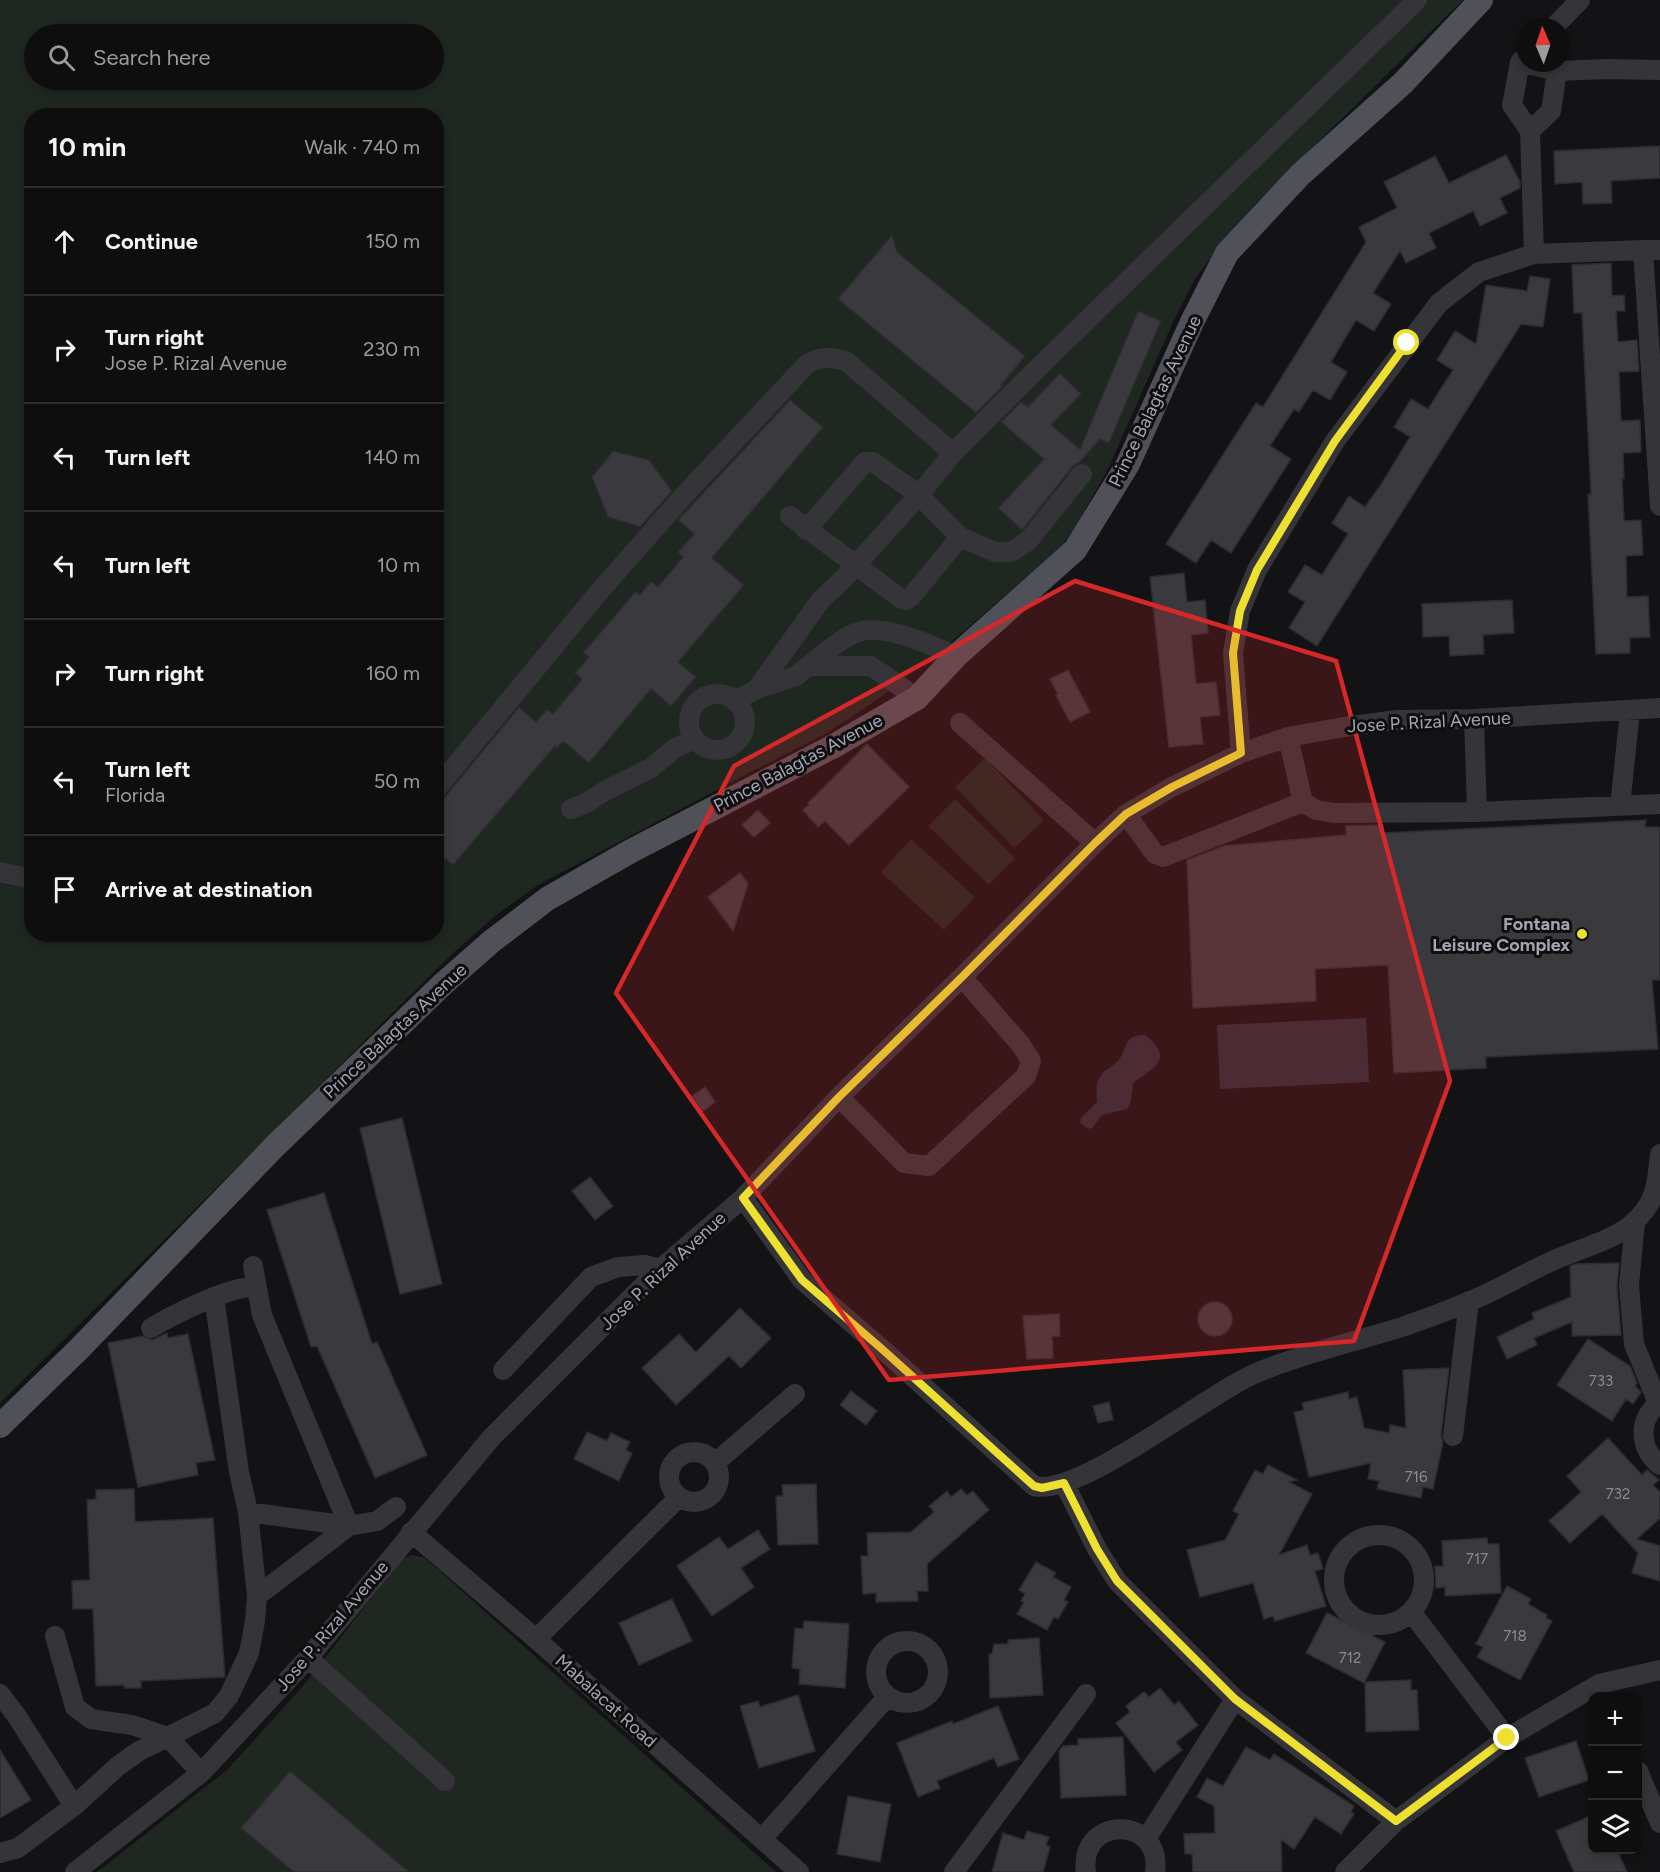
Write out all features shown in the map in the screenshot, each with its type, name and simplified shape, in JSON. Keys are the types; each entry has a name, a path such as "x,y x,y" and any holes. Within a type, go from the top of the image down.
{"main road":[{"name":"Prince Balagtas Avenue","path":"0,1426 79,1349 275,1146 443,984 492,941 547,899 632,851 834,746 917,698 956,656 1075,550 1128,464 1192,322 1227,253 1300,175 1403,83 1480,0"}],"street":[{"path":"757,689 820,601 919,495 953,453 1418,0"},
{"path":"1563,18 1580,0"},
{"path":"1570,70 1660,70"},
{"path":"1519,72 1512,105 1530,131 1534,254"},
{"path":"1530,131 1551,111 1557,72"},
{"path":"1241,753 1233,653 1240,611 1257,570 1335,441 1439,303 1479,272 1534,254 1651,250 1660,506"},
{"path":"444,779 606,585 687,492 807,364 817,358 831,357 846,361 953,453"},
{"path":"806,530 865,462 873,462 919,495 960,537 995,552 1011,552 1028,541 1082,474"},
{"path":"790,516 854,566 906,600 911,597 960,537"},
{"path":"736,700 757,689 796,676 840,642 859,632 888,631 926,643 956,656"},
{"path":"808,666 871,666 917,698"},
{"path":"710,694 724,694 736,700 745,713 745,729 737,742 724,750 708,749 695,739 689,727 690,713 698,701 710,694"},
{"name":"Jose P. Rizal Avenue","path":"75,1872 201,1773 308,1658 492,1437 660,1269 743,1198 839,1097 1126,814 1172,787 1241,753 1288,737 1344,726 1397,720 1474,719 1660,708"},
{"path":"1620,806 1629,711"},
{"path":"1474,719 1477,812"},
{"path":"960,723 1095,843"},
{"path":"1288,737 1303,802 1316,810 1334,813 1477,812 1660,804"},
{"path":"571,810 651,768 675,748 695,739"},
{"path":"1126,814 1155,854 1162,857 1303,802"},
{"path":"0,872 24,877"},
{"path":"839,1097 904,1163 929,1166 1026,1076 1031,1062 1021,1045 962,977"},
{"path":"743,1198 802,1280 1034,1486 1042,1488 1064,1483 1109,1462 1252,1375 1303,1356 1406,1325 1469,1301 1558,1258 1611,1238 1635,1222 1657,1194 1660,1154"},
{"path":"1635,1222 1629,1285 1634,1344 1659,1402 1646,1419 1643,1430 1647,1452 1660,1465"},
{"path":"503,1370 591,1277 618,1267 645,1265 660,1269"},
{"path":"253,1266 262,1315 349,1526"},
{"path":"152,1328 214,1297 244,1288 257,1288"},
{"path":"0,1853 18,1848 74,1806 118,1766 139,1751 215,1713 229,1696 249,1653 257,1596 248,1512 239,1473 214,1297"},
{"path":"1453,1436 1469,1301"},
{"path":"715,1463 795,1394"},
{"path":"691,1452 700,1452 709,1457 719,1472 719,1482 710,1496 695,1502 679,1497 669,1484 670,1467 675,1460 682,1454 691,1452"},
{"path":"1064,1483 1097,1549 1117,1581 1235,1699 1396,1821"},
{"path":"537,1639 679,1497"},
{"path":"248,1512 349,1526 377,1521 396,1507"},
{"path":"257,1596 349,1526"},
{"name":"Mabalacat Road","path":"411,1532 537,1639 799,1872"},
{"path":"1380,1534 1395,1537 1409,1545 1422,1563 1426,1578 1424,1594 1412,1613 1392,1625 1376,1626 1360,1622 1344,1610 1336,1596 1334,1580 1336,1565 1344,1551 1356,1541 1380,1534"},
{"path":"1412,1613 1507,1738"},
{"path":"55,1636 75,1707 91,1719 132,1725 168,1737 201,1773"},
{"path":"308,1658 445,1781"},
{"path":"1345,1872 1396,1821 1507,1738 1602,1690 1660,1670"},
{"path":"0,1694 74,1806"},
{"path":"954,1872 1086,1694"},
{"path":"762,1839 887,1697"},
{"path":"1146,1839 1235,1699"},
{"path":"1642,1780 1660,1823"},
{"path":"1086,1872 1086,1855 1090,1846 1103,1833 1121,1829 1139,1834 1146,1839 1155,1856 1155,1872"}],"highlighted area":[{"path":"1075,581 1336,661 1450,1081 1354,1341 889,1380 616,993 734,766"}],"shaded area":[{"path":"0,0 1463,0 1257,202 1195,279 1173,322 1109,467 1076,526 1062,546 955,639 874,702 825,734 538,885 494,917 452,954 0,1403"},
{"path":"985,758 1044,820 1014,848 955,787"},
{"path":"955,799 1015,858 989,885 928,826"},
{"path":"911,839 975,897 944,930 881,872"},
{"path":"1366,1018 1369,1082 1220,1089 1217,1025"},
{"path":"1145,1035 1159,1051 1158,1062 1154,1068 1133,1083 1131,1101 1127,1109 1102,1115 1092,1128 1088,1129 1080,1123 1081,1118 1097,1102 1097,1084 1101,1076 1120,1058 1128,1041"},
{"path":"411,1555 423,1557 433,1565 776,1872 97,1872 227,1770 303,1686 402,1559"}],"building":[{"path":"1660,146 1660,178 1611,181 1612,203 1583,204 1582,182 1555,184 1554,151"},
{"path":"1506,155 1520,182 1520,188 1500,198 1507,213 1480,226 1473,211 1429,233 1436,248 1406,263 1400,251 1373,293 1391,304 1374,331 1356,320 1331,362 1347,372 1330,400 1313,390 1299,412 1294,409 1270,446 1291,459 1231,553 1211,540 1196,563 1166,544 1256,403 1263,407 1366,242 1359,227 1397,208 1384,182 1435,156 1449,183"},
{"path":"892,235 897,252 1025,356 1001,385 1003,386 976,413 838,299"},
{"path":"1611,263 1612,296 1624,295 1625,311 1616,311 1618,342 1637,340 1639,371 1619,372 1621,421 1640,420 1641,452 1623,453 1624,521 1641,520 1643,555 1626,556 1627,597 1648,596 1650,637 1630,638 1630,653 1596,654 1582,313 1574,313 1572,265"},
{"path":"1530,276 1550,279 1543,327 1521,324 1317,646 1289,628 1305,602 1288,592 1305,565 1322,575 1348,534 1332,523 1349,496 1365,507 1382,483 1410,437 1394,427 1411,399 1428,409 1453,370 1437,360 1455,331 1476,344 1486,285 1527,291"},
{"path":"1138,311 1161,321 1109,443 1100,439 1080,462 1073,466 1022,530 998,508 1044,459 1001,422 1021,402 1028,407 1060,373 1081,394 1051,425 1080,449"},
{"path":"790,400 823,427 712,558 744,585 678,662 696,677 671,706 651,689 589,763 563,741 557,748 555,746 453,865 444,858 444,797 519,707 536,722 547,709 553,714 582,679 575,673 589,657 583,653 636,591 640,595 651,581 658,587 683,557 678,552 694,534 678,520"},
{"path":"613,451 649,460 672,491 640,527 608,517 592,477"},
{"path":"1184,573 1187,602 1205,600 1208,633 1191,635 1196,684 1216,682 1220,715 1200,717 1203,744 1169,747 1150,577"},
{"path":"1512,600 1514,633 1483,635 1484,654 1450,656 1449,636 1423,637 1422,604"},
{"path":"1068,670 1090,712 1070,722 1050,679"},
{"path":"867,744 909,787 849,845 825,821 818,827 803,810"},
{"path":"758,810 770,823 754,837 742,825"},
{"path":"1646,820 1645,827 1660,827 1660,980 1652,980 1658,1049 1486,1057 1486,1068 1394,1073 1388,965 1315,969 1316,1001 1193,1008 1187,860 1224,846 1346,835 1346,826 1383,825 1383,833"},
{"path":"740,873 748,884 733,931 708,897"},
{"path":"705,1087 715,1102 702,1112 692,1096"},
{"path":"402,1118 442,1284 400,1294 360,1128"},
{"path":"590,1177 613,1206 595,1220 572,1191"},
{"path":"324,1193 372,1344 377,1342 427,1455 375,1478 317,1346 311,1347 267,1210"},
{"path":"1619,1263 1617,1286 1621,1335 1572,1336 1572,1322 1534,1338 1537,1345 1507,1359 1497,1337 1534,1319 1532,1313 1571,1297 1570,1266"},
{"path":"1215,1302 1227,1307 1232,1319 1227,1331 1215,1336 1203,1331 1198,1319 1203,1307"},
{"path":"740,1308 771,1338 741,1368 729,1356 676,1405 642,1368 679,1334 696,1352"},
{"path":"1059,1314 1060,1336 1052,1336 1053,1358 1027,1359 1023,1316"},
{"path":"167,1333 168,1338 188,1334 215,1460 196,1463 198,1475 138,1487 108,1343 143,1336 152,1340"},
{"path":"1588,1339 1630,1366 1637,1383 1635,1386 1641,1392 1633,1404 1626,1399 1612,1421 1557,1385"},
{"path":"1449,1368 1441,1435 1443,1442 1433,1489 1423,1487 1421,1498 1377,1489 1379,1481 1368,1479 1371,1463 1309,1477 1294,1412 1304,1410 1302,1403 1348,1392 1349,1399 1357,1397 1364,1428 1389,1433 1390,1425 1406,1428 1403,1370"},
{"path":"851,1391 877,1411 866,1425 840,1405"},
{"path":"1109,1402 1113,1420 1098,1423 1093,1406"},
{"path":"587,1432 607,1441 611,1433 630,1442 626,1450 632,1453 619,1481 574,1459"},
{"path":"1608,1438 1642,1475 1647,1470 1659,1480 1653,1485 1660,1492 1660,1518 1637,1539 1660,1546 1660,1581 1632,1573 1638,1553 1602,1514 1570,1543 1549,1521 1581,1492 1567,1476"},
{"path":"1268,1465 1297,1480 1289,1482 1312,1494 1279,1555 1307,1545 1310,1555 1318,1553 1323,1569 1315,1571 1326,1606 1275,1621 1273,1616 1264,1619 1253,1583 1200,1597 1187,1550 1225,1540 1239,1514 1233,1511 1255,1470 1263,1474"},
{"path":"816,1484 818,1544 778,1545 776,1496 783,1496 782,1485"},
{"path":"134,1489 135,1522 213,1518 225,1677 141,1681 141,1688 124,1688 124,1685 96,1686 93,1609 73,1609 72,1581 90,1580 87,1500 96,1499 96,1490"},
{"path":"961,1489 967,1495 973,1491 989,1510 927,1564 928,1591 917,1591 918,1601 876,1602 876,1593 863,1594 861,1556 868,1556 867,1533 911,1532 934,1512 929,1506 947,1491 951,1497"},
{"path":"758,1530 770,1549 741,1568 754,1587 712,1616 677,1566 719,1537 728,1549"},
{"path":"1487,1538 1488,1544 1499,1544 1501,1593 1445,1596 1445,1587 1436,1588 1435,1566 1443,1566 1442,1541"},
{"path":"1036,1562 1056,1573 1053,1577 1071,1587 1064,1600 1068,1602 1058,1619 1054,1617 1047,1630 1017,1614 1024,1602 1021,1601 1025,1594 1019,1590"},
{"path":"1507,1586 1531,1599 1528,1604 1547,1615 1546,1618 1552,1621 1520,1680 1477,1657 1483,1647 1476,1644"},
{"path":"672,1599 692,1641 639,1665 619,1623"},
{"path":"1327,1613 1347,1623 1351,1617 1377,1630 1373,1636 1385,1642 1364,1683 1306,1653"},
{"path":"804,1621 849,1624 845,1688 799,1684 800,1669 792,1668 795,1628 803,1629"},
{"path":"1039,1638 1043,1695 990,1698 989,1654 992,1654 994,1644 1008,1644 1008,1640"},
{"path":"1411,1680 1411,1690 1417,1690 1419,1730 1366,1732 1365,1682"},
{"path":"1160,1688 1174,1705 1179,1701 1198,1725 1176,1742 1182,1750 1154,1772 1116,1723 1130,1712 1126,1706 1144,1692 1149,1697"},
{"path":"798,1695 815,1751 759,1768 740,1706 758,1701 760,1707"},
{"path":"998,1706 1019,1759 998,1767 994,1758 937,1781 940,1788 918,1797 897,1743"},
{"path":"1123,1737 1126,1795 1061,1798 1059,1751 1063,1746 1078,1745 1078,1739"},
{"path":"1576,1741 1588,1780 1539,1797 1525,1758"},
{"path":"1246,1747 1270,1760 1274,1754 1354,1806 1351,1812 1354,1814 1341,1834 1315,1817 1294,1849 1281,1840 1282,1872 1193,1872 1192,1854 1185,1854 1184,1834 1215,1833 1214,1806 1197,1797 1207,1778 1223,1786"},
{"path":"0,1750 31,1800 0,1818"},
{"path":"290,1771 409,1872 294,1872 241,1828"},
{"path":"848,1796 891,1804 880,1862 837,1854"},
{"path":"1588,1817 1588,1854 1619,1854 1627,1872 1574,1872 1556,1831"},
{"path":"1027,1831 1049,1837 1046,1845 1050,1847 1043,1872 992,1872 1003,1833 1024,1840"}],"place":[{"name":"Fontana Leisure Complex","path":"1582,934"}],"route":[{"path":"1407,343 1335,441 1257,570 1240,611 1233,653 1241,753 1172,787 1126,814 839,1097 743,1198 802,1280 1034,1486 1042,1488 1064,1483 1097,1549 1117,1581 1235,1699 1396,1821 1507,1738"}]}
